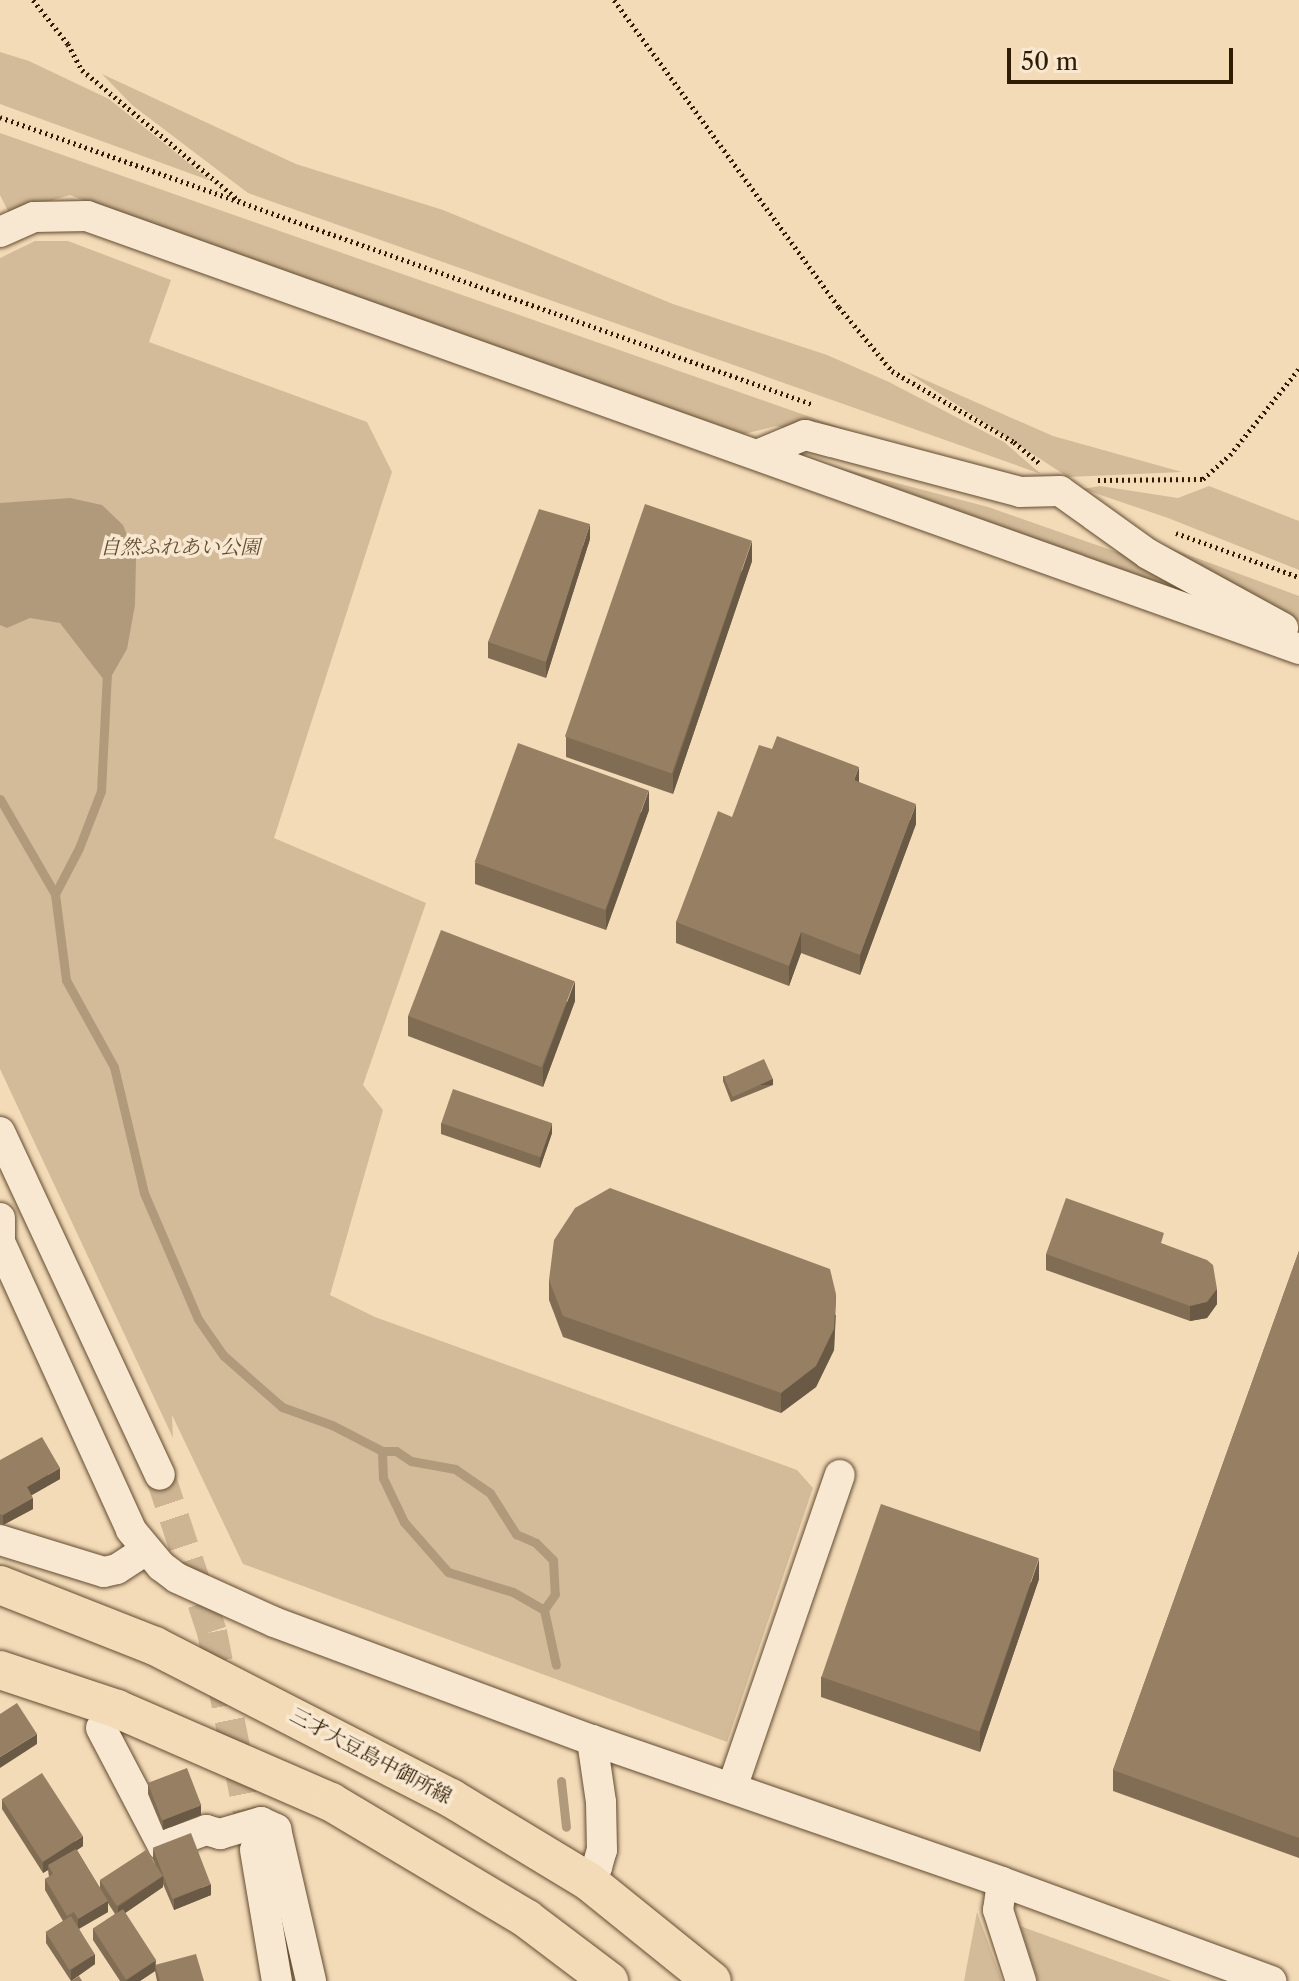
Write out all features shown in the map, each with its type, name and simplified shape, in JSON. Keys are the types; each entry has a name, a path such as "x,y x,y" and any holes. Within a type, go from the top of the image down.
{"main road":[{"name":"三才大豆島中御所線","path":"0,1585 155,1646 451,1798 588,1881 712,1981"},
{"path":"0,1670 117,1709 331,1802 527,1919 609,1981"}],"street":[{"path":"0,232 34,217 87,216 1299,649"},
{"path":"759,454 805,435 1020,492 1060,491 1148,554 1299,639"},
{"path":"0,1132 160,1475"},
{"path":"0,1218 0,1242 131,1530 146,1550 177,1578 226,1603 592,1740 1002,1882 1271,1981"},
{"path":"732,1788 840,1475"},
{"path":"0,1540 104,1572 117,1569 146,1550"},
{"path":"101,1728 163,1846 206,1830 220,1834 261,1822 276,1829 311,1981"},
{"path":"588,1881 597,1867 602,1850 601,1802 592,1740"},
{"path":"255,1850 277,1981"},
{"path":"1002,1882 998,1910 1021,1981"}],"path":[{"path":"33,0 68,44 82,70 243,205"},
{"path":"614,0 839,307 892,371 1014,442 1056,476 1060,491 1076,481 1203,479 1230,455 1299,369"},
{"path":"0,117 822,408"},
{"path":"1164,529 1299,577"}],"green space":[{"path":"0,52 29,61 109,99 211,181 0,104"},
{"path":"102,74 296,164 443,210 673,304 827,355 889,382 1004,442 1041,474 248,193 132,105"},
{"path":"0,133 940,464 930,466 776,426 744,434 152,228 70,195 9,213 0,195"},
{"name":"自然ふれあい公園","path":"35,241 68,241 171,280 149,342 367,422 392,472 274,838 426,903 363,1085 383,1110 330,1295 375,1317 797,1470 813,1488 727,1742 243,1564 172,1415 173,1438 0,1069 0,258"},
{"path":"905,371 1053,436 1182,472 1068,477"},
{"path":"817,462 988,507 1145,562 1240,613"},
{"path":"1100,486 1178,498 1209,486 1299,521 1299,570 1168,518 1083,489"},
{"path":"1167,547 1299,596 1299,622 1178,559"},
{"path":"977,1912 1002,1981 964,1981"},
{"path":"1020,1926 1172,1981 1038,1981"}],"shaded area":[{"path":"70,498 102,505 123,525 136,559 135,605 127,649 107,684 60,623 30,618 7,628 0,625 0,503"}],"building":[{"path":"645,504 752,541 672,773 565,737"},
{"path":"539,509 590,524 546,662 488,642"},
{"path":"777,736 859,767 854,780 916,804 860,955 801,932 789,966 676,922 718,811 732,817 759,745 772,749"},
{"path":"518,743 649,791 605,910 475,862"},
{"path":"441,930 575,981 542,1067 408,1016"},
{"path":"764,1059 773,1079 733,1097 724,1077"},
{"path":"453,1089 552,1123 541,1157 441,1123"},
{"path":"610,1188 830,1269 836,1294 834,1329 816,1366 781,1393 563,1316 549,1280 554,1240 575,1208"},
{"path":"1066,1198 1164,1233 1161,1243 1213,1265 1217,1289 1207,1302 1190,1306 1046,1254"},
{"path":"1299,1251 1299,1838 1113,1770"},
{"path":"42,1437 60,1468 27,1487 33,1498 0,1514 0,1460"},
{"path":"881,1504 1039,1558 979,1731 821,1677"},
{"path":"17,1703 37,1734 0,1757 0,1714"},
{"path":"187,1768 201,1805 162,1820 148,1783"},
{"path":"42,1773 83,1836 43,1862 2,1799"},
{"path":"191,1833 211,1884 172,1899 153,1848"},
{"path":"76,1849 108,1901 78,1919 74,1912 67,1916 45,1879 53,1874 48,1865"},
{"path":"146,1850 163,1876 117,1906 100,1880"},
{"path":"123,1909 156,1960 126,1980 93,1929"},
{"path":"71,1916 95,1954 69,1970 46,1932"},
{"path":"196,1954 204,1981 160,1981 155,1965"}],"waterway":[{"path":"55,894 79,848 101,791 107,672"},
{"path":"0,799 55,894 66,980 114,1067 144,1193 198,1319 223,1355 282,1407 332,1425 382,1451 383,1478 404,1522 448,1572 513,1592 544,1610 556,1665"},
{"path":"382,1451 396,1451 411,1461 455,1469 490,1493 516,1534 536,1543 553,1560 555,1594 544,1610"},
{"path":"561,1781 566,1827"}],"tunnel":[{"path":"160,1475 212,1632 255,1848"}]}
